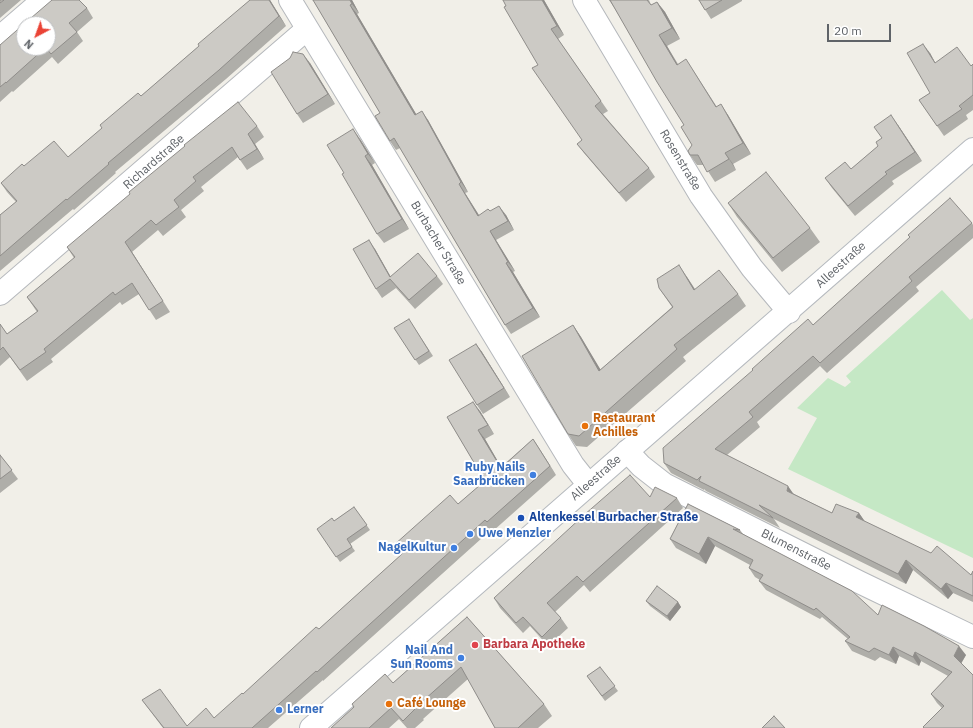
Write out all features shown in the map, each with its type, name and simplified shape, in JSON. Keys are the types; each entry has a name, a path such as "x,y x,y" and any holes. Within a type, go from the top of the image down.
{"street":[{"path":"0,37 43,0"},
{"name":"Burbacher Straße","path":"290,0 573,465 588,484"},
{"name":"Rosenstraße","path":"584,0 701,196 752,268 789,312"},
{"name":"Richardstraße","path":"0,294 307,29"},
{"name":"Alleestraße","path":"311,728 588,484 789,312 973,149"},
{"name":"Blumenstraße","path":"628,450 641,466 664,484 859,582 973,637"}],"green space":[{"path":"942,290 970,320 973,318 973,558 788,469 817,418 797,408 828,378 845,387 851,382 846,376"}],"building":[{"path":"52,0 79,0 87,8 69,23 77,32 56,50 56,16 33,16"},
{"path":"250,0 269,0 279,16 219,70 0,256 0,215 17,201 1,183 22,164 24,166 54,141 68,157 102,128 100,125 138,93 141,96 199,46 198,44"},
{"path":"313,0 350,0 352,4 350,5 415,115 422,111 461,182 459,184 478,216 488,209 490,211 499,206 508,221 490,231 508,262 506,263 533,308 505,325 394,138 390,141 375,116 380,113"},
{"path":"503,0 542,0 557,26 551,29 601,101 595,106 649,168 619,193 577,144 582,140 532,68 538,65 504,7 506,6"},
{"path":"610,0 647,0 651,5 657,2 672,28 659,35 677,65 686,59 716,107 721,104 743,143 725,153 729,159 707,172 698,155 690,155 688,151 692,145 681,127 684,125 657,82"},
{"path":"699,0 722,0 705,10"},
{"path":"16,31 16,56 36,56 0,87 0,45"},
{"path":"923,44 935,63 957,47 971,66 973,64 973,95 959,106 962,109 937,126 919,100 930,93 907,53"},
{"path":"293,52 303,54 328,94 297,114 271,72 290,58"},
{"path":"238,102 257,126 248,134 257,149 240,160 232,147 193,177 196,181 174,200 179,207 156,225 151,220 125,242 163,301 149,310 132,283 115,295 113,292 44,349 46,352 20,370 3,347 0,350 0,324 7,334 38,311 27,297 75,257 67,247 130,194 129,192 185,146 184,145"},
{"path":"891,115 915,152 885,172 887,174 848,206 825,178 845,162 851,169 878,146 876,142 882,138 874,127"},
{"path":"353,129 368,154 365,156 402,219 377,234 327,145"},
{"path":"766,172 810,228 773,258 728,203"},
{"path":"950,198 972,223 909,277 912,281 820,363 813,356 749,412 753,417 715,449 788,486 787,491 832,513 836,504 859,513 856,517 931,553 937,546 971,575 973,571 973,596 946,583 941,589 906,560 898,574 759,505 773,518 699,481 701,476 697,480 664,463 663,448 753,370 752,369 808,319 813,325 910,237 908,235"},
{"path":"369,240 390,277 418,253 437,276 409,300 390,279 376,289 353,249"},
{"path":"679,265 694,290 719,270 738,294 674,345 677,349 579,436 568,434 522,356 573,325 599,371 673,307 659,288 657,279"},
{"path":"409,319 429,351 415,360 394,328"},
{"path":"476,344 504,388 477,405 449,360"},
{"path":"473,402 488,425 478,430 501,468 533,439 550,466 487,522 485,520 317,672 316,671 252,728 164,728 142,700 160,689 187,726 206,708 214,718 242,693 243,694 316,627 319,629 402,554 394,545 450,495 458,504 487,479 479,471 447,417"},
{"path":"0,455 12,470 0,479"},
{"path":"630,475 650,497 655,487 677,498 583,582 577,576 547,603 561,618 542,637 523,617 516,623 494,598"},
{"path":"688,504 740,530 733,529 852,591 878,615 882,605 924,626 959,646 954,656 973,675 973,728 923,727 944,706 931,694 952,672 915,652 913,657 893,647 889,655 874,648 869,652 845,641 850,637 816,608 814,610 759,581 763,575 749,568 753,560 708,537 699,554 670,539"},
{"path":"354,507 367,525 347,539 352,547 336,557 317,529 332,518 334,521"},
{"path":"657,586 678,602 667,616 646,601"},
{"path":"467,617 544,704 518,728 495,728 461,667 415,708 403,721 391,708 369,728 331,728 354,707 352,704 385,674 393,683"},
{"path":"600,667 615,686 602,696 587,676"},
{"path":"774,716 785,728 762,728"}],"place":[{"name":"Restaurant Achilles","path":"585,426"},
{"name":"Ruby Nails Saarbrücken","path":"533,475"},
{"name":"Altenkessel Burbacher Straße","path":"521,518"},
{"name":"Uwe Menzler","path":"470,534"},
{"name":"NagelKultur","path":"454,548"},
{"name":"Barbara Apotheke","path":"475,645"},
{"name":"Nail And Sun Rooms","path":"461,658"},
{"name":"Café Lounge","path":"389,704"},
{"name":"Lerner","path":"279,710"}]}
